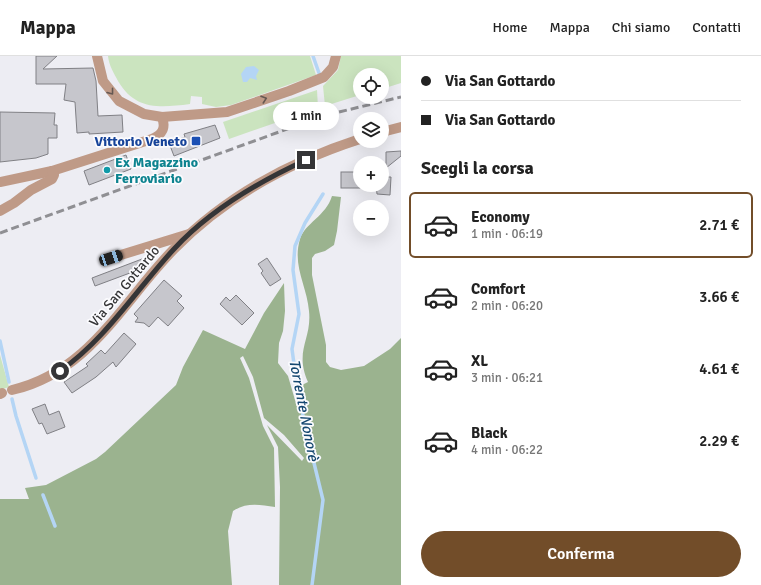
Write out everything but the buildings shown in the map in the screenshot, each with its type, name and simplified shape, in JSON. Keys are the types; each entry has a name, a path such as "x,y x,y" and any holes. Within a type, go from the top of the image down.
{"street":[{"path":"97,56 103,81 119,101 139,113 162,117 227,112 289,91 324,77 333,67 336,56"},
{"path":"0,182 52,171 152,139 163,131 165,125 162,117"},
{"path":"389,130 401,126"},
{"name":"Via San Gottardo","path":"5,392 36,384 51,377 78,359 102,334 162,263 190,234 231,201 268,178 306,160 353,142"},
{"path":"0,211 14,203 31,190 52,179 54,175 52,171"},
{"path":"111,258 190,234"}],"green space":[{"path":"108,56 310,56 316,75 231,105 216,107 202,104 202,97 191,96 190,104 158,106 140,102 125,90 118,81 109,63"},
{"path":"341,56 401,56 401,83 389,87 389,68 353,68 353,97 325,106 323,86 338,70"},
{"path":"317,90 318,108 229,139 223,122"},
{"path":"332,196 341,197 334,245 325,251 315,254 312,258 312,275 326,345 326,362 330,367 341,370 364,366 390,349 401,338 401,585 279,585 280,487 278,447 267,425 302,461 304,458 284,435 264,418 253,377 243,356 240,358 249,378 263,426 274,448 275,507 248,505 233,511 228,531 232,585 0,585 0,499 29,499 25,488 46,485 96,459 105,452 176,385 183,367 203,330 245,349 264,313 284,283 285,311 283,331 279,343 278,363 288,376 297,407 303,409 300,386 308,382 304,371 303,353 308,330 309,311 299,267 298,249 300,239 306,228 321,214"},
{"path":"0,355 9,387 0,390"}],"water":[{"path":"254,66 259,70 256,76 257,80 250,78 247,82 243,82 241,74 246,67"}],"waterway":[{"path":"313,56 319,73"},
{"name":"Torrente Nonorè","path":"312,585 323,500 305,426 292,349 299,314 293,270 295,246 305,223 323,194"},
{"path":"0,341 9,382"},
{"path":"12,399 36,478"},
{"path":"43,495 55,526"}],"railway":[{"path":"0,233 290,128 335,113 401,97"}],"place":[{"name":"Vittorio Veneto","path":"196,141"},
{"name":"Ex Magazzino Ferroviario","path":"107,170"}],"route":[{"path":"60,371 78,359 102,334 175,248 190,234 231,201 268,178 306,160"}]}
